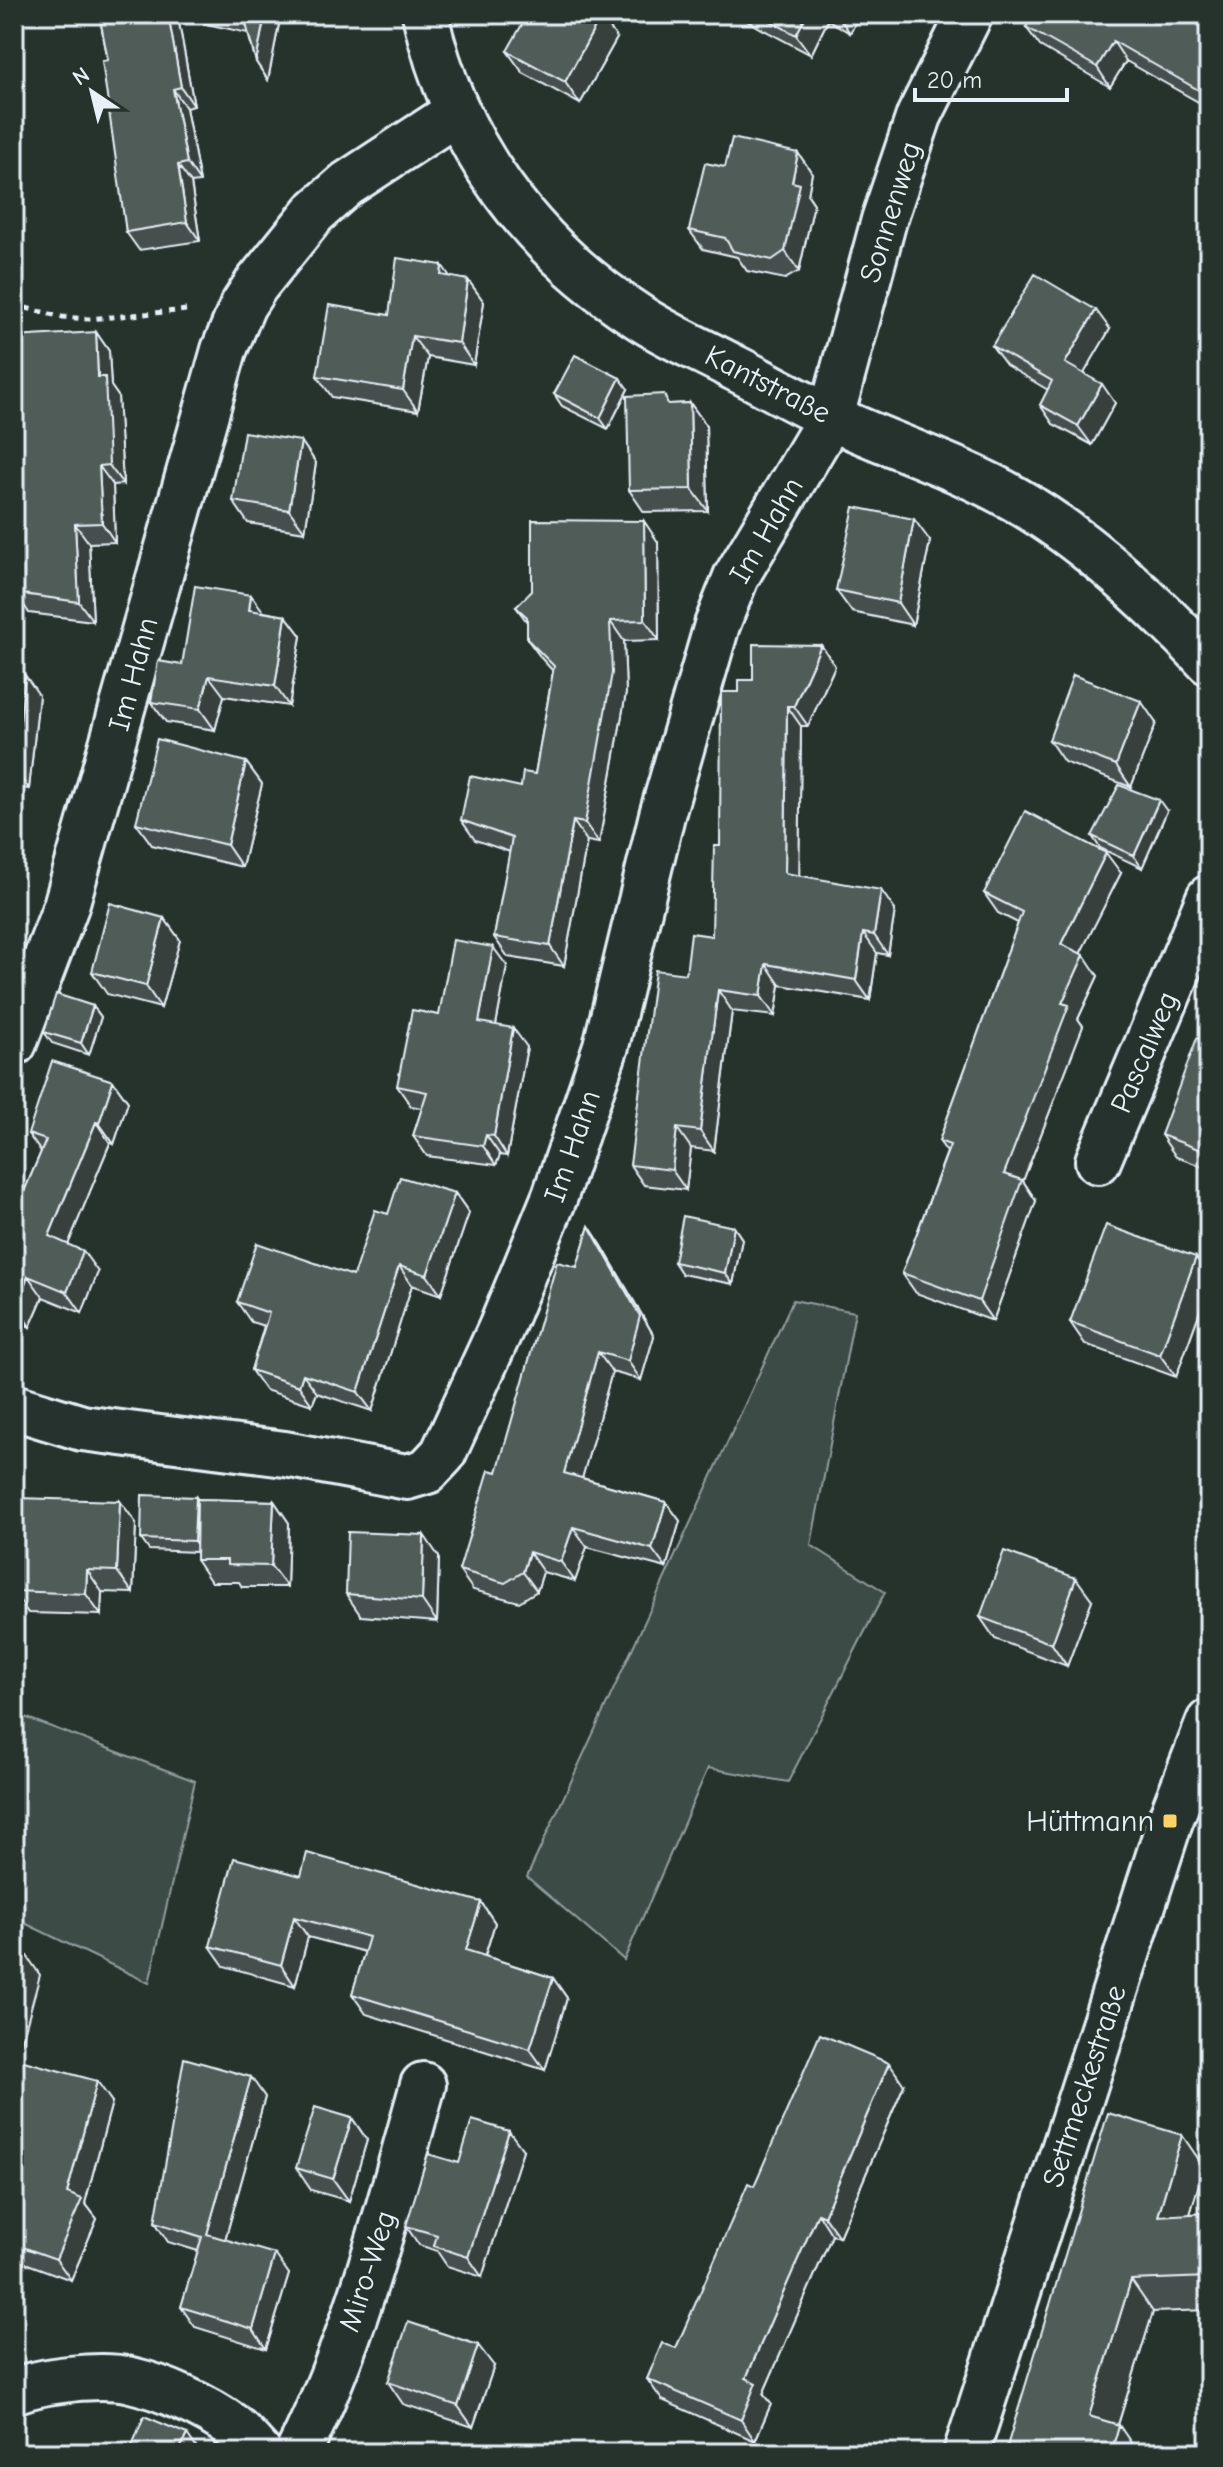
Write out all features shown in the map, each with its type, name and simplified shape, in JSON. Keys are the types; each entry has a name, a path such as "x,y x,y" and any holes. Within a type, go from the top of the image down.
{"street":[{"name":"Kantstraße","path":"425,14 433,53 457,112 485,166 526,221 565,262 641,319 831,417 971,477 1037,513 1079,542 1209,662"},
{"name":"Sonnenweg","path":"831,417 884,220 919,116 970,14"},
{"name":"Im Hahn","path":"14,1043 66,906 224,350 243,305 314,213 360,175 457,112"},
{"name":"Im Hahn","path":"14,1407 82,1428 285,1454 407,1477 427,1471 443,1454 501,1328 577,1137 606,1046 662,815 717,625 736,577 831,417"},
{"name":"Pascalweg","path":"1098,1161 1209,898"},
{"name":"Settmeckestraße","path":"966,2453 1170,1821 1209,1722"},
{"name":"Miro-Weg","path":"298,2453 313,2424 372,2264 423,2085"},
{"path":"14,2391 76,2378 129,2379 176,2395 233,2427 259,2453"}],"path":[{"path":"14,305 62,317 89,319 243,305"}],"shaded area":[{"path":"793,1300 855,1312 811,1545 885,1592 788,1782 708,1768 624,1960 527,1877"},
{"path":"14,1713 195,1781 149,1983 14,1918"}],"building":[{"path":"99,14 168,14 181,87 173,89 187,163 178,165 187,222 126,232 102,61 108,60"},
{"path":"232,14 265,14 256,62 244,16"},
{"path":"528,14 601,16 565,82 507,51"},
{"path":"758,14 807,14 796,35"},
{"path":"1034,14 1209,14 1209,96 1113,41 1097,67 1026,27"},
{"path":"732,138 798,153 792,182 800,184 785,251 772,260 733,251 725,238 689,230 705,163 725,167"},
{"path":"397,258 442,265 441,275 468,280 459,343 412,336 403,390 317,376 329,305 389,315"},
{"path":"1035,274 1096,310 1065,363 1102,384 1078,426 1040,405 1052,381 992,346"},
{"path":"96,332 98,377 105,377 109,465 99,466 102,523 75,524 79,602 16,593 14,337"},
{"path":"575,355 620,378 600,418 554,394"},
{"path":"664,394 668,404 690,403 692,489 629,490 627,396"},
{"path":"244,432 301,441 289,510 233,501"},
{"path":"854,507 914,519 898,603 836,590"},
{"path":"532,520 644,521 645,620 610,621 612,673 585,823 573,821 550,946 494,937 512,838 461,820 470,776 521,787 523,772 535,774 554,666 527,639 527,617 516,607 532,591"},
{"path":"195,586 251,595 249,610 286,616 275,686 209,676 200,709 151,702 158,661 182,665"},
{"path":"753,644 821,645 794,706 787,706 785,873 881,890 874,935 863,933 856,980 766,964 761,996 718,990 700,1131 677,1128 672,1170 630,1165 655,970 686,974 691,933 712,936 714,846 720,846 721,692 739,692 739,680 753,680"},
{"path":"14,673 25,675 15,769 14,769"},
{"path":"1073,675 1141,701 1116,765 1049,740"},
{"path":"157,739 246,762 227,845 136,823"},
{"path":"1119,785 1159,800 1134,856 1092,836"},
{"path":"1025,811 1106,853 1061,944 1084,955 1062,1003 1069,1005 1004,1174 1022,1180 979,1301 902,1273 950,1145 939,1141 1022,912 984,893"},
{"path":"110,903 164,918 146,986 92,972"},
{"path":"453,940 493,947 479,1022 513,1028 494,1136 486,1135 483,1146 413,1136 427,1092 397,1086 412,1010 439,1015"},
{"path":"56,994 93,1006 81,1043 44,1032"},
{"path":"1197,1038 1209,1043 1209,1153 1161,1135"},
{"path":"52,1061 113,1081 99,1123 96,1122 49,1236 83,1251 67,1292 28,1276 14,1305 14,1215 46,1140 28,1134"},
{"path":"400,1177 455,1193 427,1275 399,1266 358,1392 303,1374 299,1386 251,1370 269,1313 237,1302 257,1243 353,1276 375,1210 388,1214"},
{"path":"683,1216 734,1227 725,1273 674,1262"},
{"path":"1106,1225 1196,1257 1160,1355 1070,1322"},
{"path":"589,1226 640,1316 628,1361 598,1352 564,1473 666,1502 652,1549 573,1527 561,1562 529,1552 523,1572 505,1583 459,1570 489,1470 497,1472 557,1262 577,1267"},
{"path":"142,1495 196,1497 194,1541 141,1539"},
{"path":"17,1498 120,1501 117,1571 87,1570 86,1594 14,1591"},
{"path":"197,1499 274,1501 271,1566 227,1565 227,1560 196,1560"},
{"path":"348,1532 424,1535 422,1600 346,1594"},
{"path":"1004,1551 1076,1578 1052,1644 980,1617"},
{"path":"307,1853 481,1902 466,1950 553,1978 530,2049 352,1994 369,1937 294,1917 281,1965 210,1946 234,1858 301,1876"},
{"path":"14,1950 25,1953 14,1991"},
{"path":"820,2034 889,2063 824,2216 818,2213 746,2378 756,2383 741,2420 647,2379 662,2343 676,2348 748,2183 754,2186"},
{"path":"184,2058 251,2077 207,2234 275,2254 253,2329 181,2307 202,2237 155,2222"},
{"path":"20,2060 97,2081 67,2193 82,2199 56,2259 14,2244 14,2082"},
{"path":"315,2107 352,2118 333,2179 296,2168"},
{"path":"1108,2113 1182,2135 1158,2216 1209,2213 1209,2277 1131,2280 1089,2416 1119,2425 1111,2453 1005,2453"},
{"path":"472,2120 509,2131 468,2257 434,2246 437,2235 406,2226 428,2154 459,2163"},
{"path":"408,2322 478,2345 458,2406 388,2382"},
{"path":"144,2416 187,2434 178,2453 129,2453"}],"place":[{"name":"Hüttmann","path":"1170,1821"}]}
